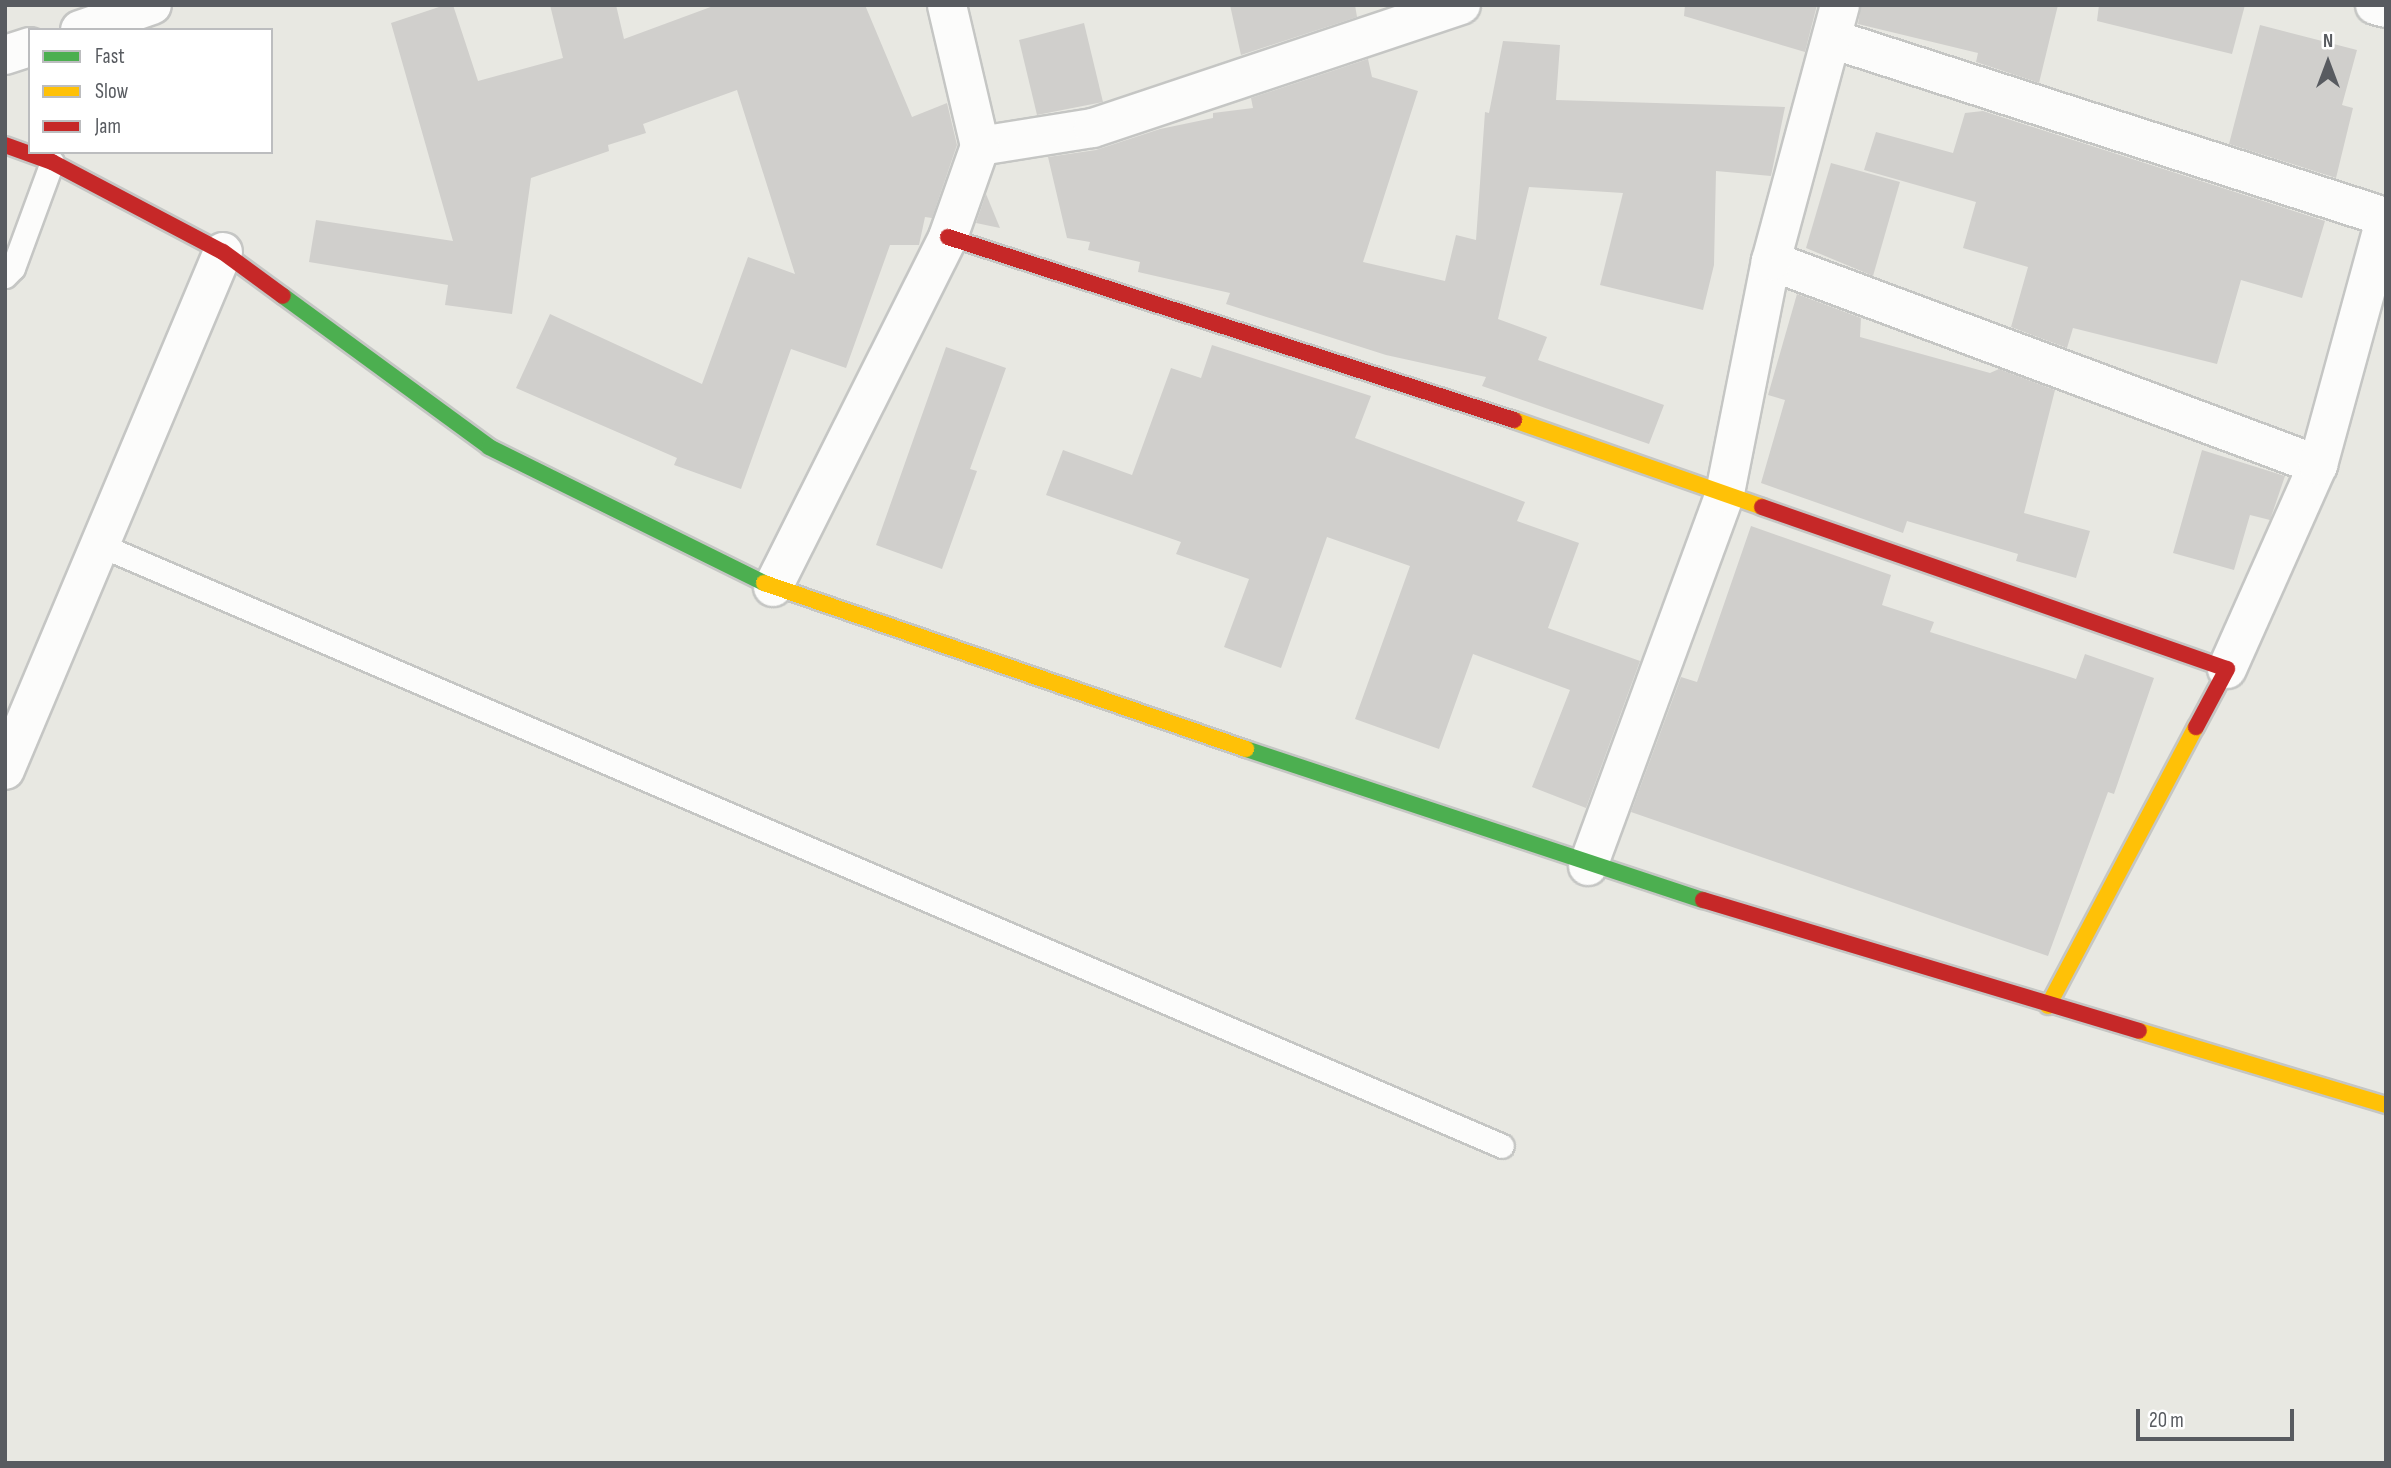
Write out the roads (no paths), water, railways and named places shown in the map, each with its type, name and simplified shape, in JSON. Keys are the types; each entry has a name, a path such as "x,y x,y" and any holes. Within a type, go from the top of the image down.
{"main road":[{"path":"5,145 28,153"},
{"path":"30,154 52,162 223,251 489,447 773,587 1588,866 2048,1006 2386,1105"},
{"path":"948,237 1479,408 2227,669 2048,1006"}],"street":[{"path":"86,28 152,5"},
{"path":"773,587 948,237 980,146 947,5"},
{"path":"980,146 1093,128 1461,5"},
{"path":"2375,5 2386,8"},
{"path":"1588,866 1725,493 1771,261 1836,22 2386,216 2318,465 2227,669"},
{"path":"5,55 28,48"},
{"path":"5,770 223,251"},
{"path":"1771,261 2318,465"}],"lane":[{"path":"5,276 13,268 52,162"},
{"path":"100,545 1502,1146"}]}
